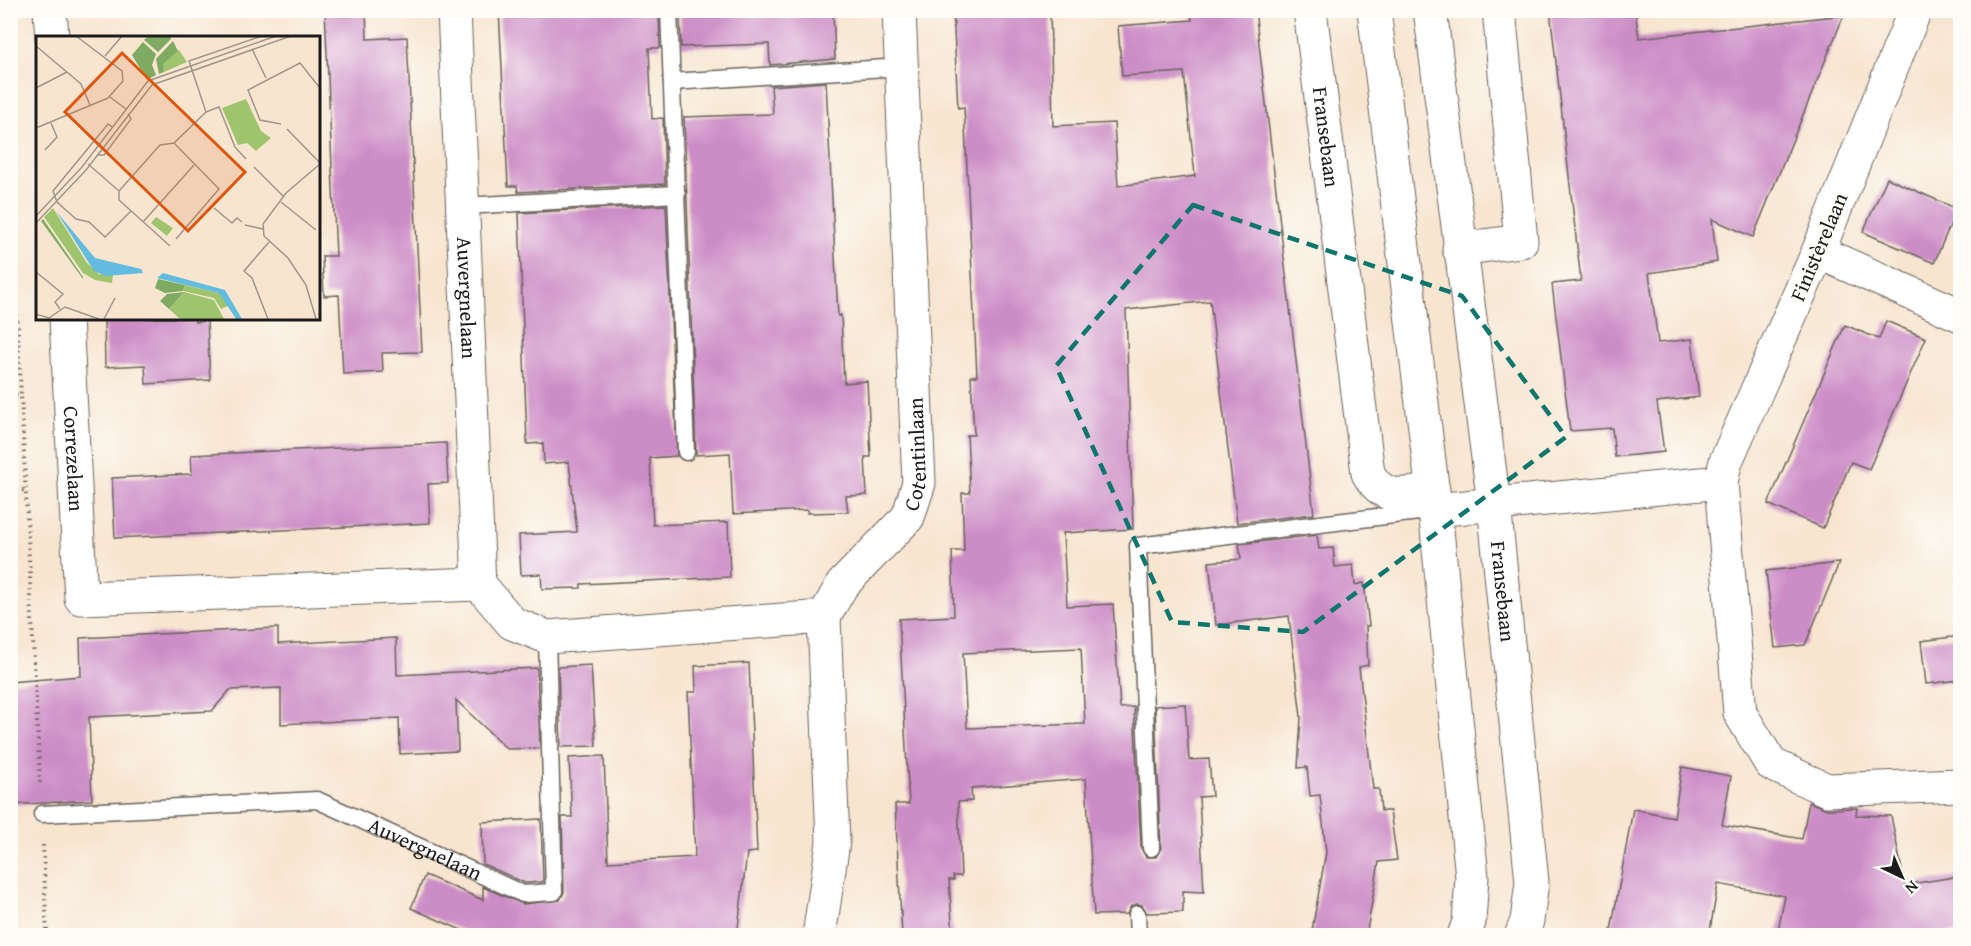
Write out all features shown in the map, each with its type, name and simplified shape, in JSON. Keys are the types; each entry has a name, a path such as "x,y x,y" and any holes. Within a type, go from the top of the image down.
{"street":[{"path":"50,10 52,36"},
{"name":"Auvergnelaan","path":"454,10 479,584"},
{"name":"Cotentinlaan","path":"824,617 842,585 908,516 919,483 899,10"},
{"name":"Fransebaan","path":"1310,10 1368,473 1379,489 1387,493 1434,500"},
{"path":"1374,10 1434,500 1472,877 1470,922 1464,936"},
{"name":"Fransebaan","path":"1430,10 1459,249 1494,504 1532,882 1527,921 1521,936"},
{"path":"1459,249 1521,241 1499,10"},
{"name":"Finistèrelaan","path":"1915,10 1818,252 1726,461 1721,482 1740,713 1771,764 1827,790 1960,785"},
{"path":"1818,252 1960,315"},
{"name":"Correzelaan","path":"66,320 81,598 479,584"},
{"path":"1434,500 1494,504 1721,482"},
{"path":"479,584 512,623 547,637 824,617 833,842 819,936"}],"lane":[{"path":"669,10 686,452"},
{"path":"672,82 901,68"},
{"path":"463,206 676,194"},
{"path":"1151,848 1138,546 1434,500"},
{"name":"Auvergnelaan","path":"42,814 317,800 523,894 554,892 547,637"},
{"path":"1137,914 1138,936"}],"path":[{"path":"10,170 47,936"},
{"path":"10,395 22,394"},
{"path":"10,491 26,490"}],"highlighted area":[{"path":"1193,205 1462,296 1566,437 1303,632 1172,622 1056,366"}],"building":[{"path":"325,10 366,10 367,39 407,37 422,352 382,353 383,372 343,374 339,295 324,296 322,256 336,256"},
{"path":"499,10 659,10 660,48 649,48 652,119 663,118 665,184 518,192 517,186 508,186"},
{"path":"680,10 833,10 835,59 770,65 769,44 681,47"},
{"path":"953,10 1050,10 1053,126 1114,123 1118,186 1195,176 1184,72 1122,76 1118,26 1192,20 1190,10 1255,10 1314,514 1237,523 1210,301 1126,310 1133,529 1063,533 1067,606 1113,604 1120,708 1134,707 1141,848 1146,857 1156,857 1161,848 1155,706 1185,704 1189,760 1209,759 1212,796 1199,797 1204,892 1183,891 1183,912 1147,913 1142,905 1137,904 1131,906 1127,914 1094,915 1086,779 971,788 972,801 958,802 961,876 953,876 954,880 949,880 953,936 902,936 895,804 909,804 899,619 954,616 952,551 964,551 962,493 970,493 967,435 974,435 971,376 977,376 964,107 958,108","holes":["1081,648 1085,724 967,728 963,653"]},
{"path":"1550,10 1635,10 1639,38 1844,15 1753,237 1712,219 1717,262 1649,273 1658,343 1692,339 1699,397 1657,402 1664,452 1615,457 1612,428 1570,431 1552,284 1581,281"},
{"path":"826,82 838,316 841,315 844,383 867,381 871,457 865,457 867,495 846,496 848,512 807,513 808,510 733,514 730,453 696,455 684,117 773,114 771,86"},
{"path":"1887,178 1957,209 1934,263 1863,232"},
{"path":"666,205 677,456 650,458 653,525 728,522 730,577 581,584 581,588 542,589 541,574 521,575 519,535 577,532 569,462 544,464 543,443 527,444 519,213"},
{"path":"104,320 207,321 210,380 146,384 145,365 105,367"},
{"path":"1886,321 1926,338 1869,469 1851,462 1823,528 1768,504 1845,325 1879,339"},
{"path":"446,443 448,483 428,484 430,523 115,538 112,478 192,474 191,455"},
{"path":"1317,535 1319,549 1333,548 1335,567 1353,565 1355,585 1364,583 1369,626 1366,626 1368,665 1359,667 1373,789 1379,789 1381,811 1390,811 1397,860 1379,862 1366,936 1311,936 1326,852 1320,795 1310,796 1307,767 1298,768 1301,717 1289,616 1216,625 1209,562 1241,559 1239,544"},
{"path":"1839,563 1805,645 1775,648 1766,571"},
{"path":"278,628 278,644 396,638 397,675 537,668 540,748 507,749 456,700 458,751 400,754 399,718 281,724 281,688 230,690 212,711 89,717 92,800 10,805 10,682 81,676 80,638"},
{"path":"1960,636 1960,680 1926,684 1921,641"},
{"path":"749,663 757,852 747,853 737,936 475,936 411,908 425,875 483,900 483,887 523,904 560,900 564,892 562,817 572,817 569,758 604,756 608,862 695,857 688,692 696,692 695,666"},
{"path":"591,665 596,746 561,747 558,667"},
{"path":"1682,767 1731,776 1722,825 1802,839 1809,802 1827,809 1857,808 1856,815 1891,816 1905,885 1960,876 1960,932 1777,936 1785,896 1718,884 1709,936 1610,936 1633,809 1674,817"},
{"path":"541,819 543,882 525,883 483,864 482,822"}]}
